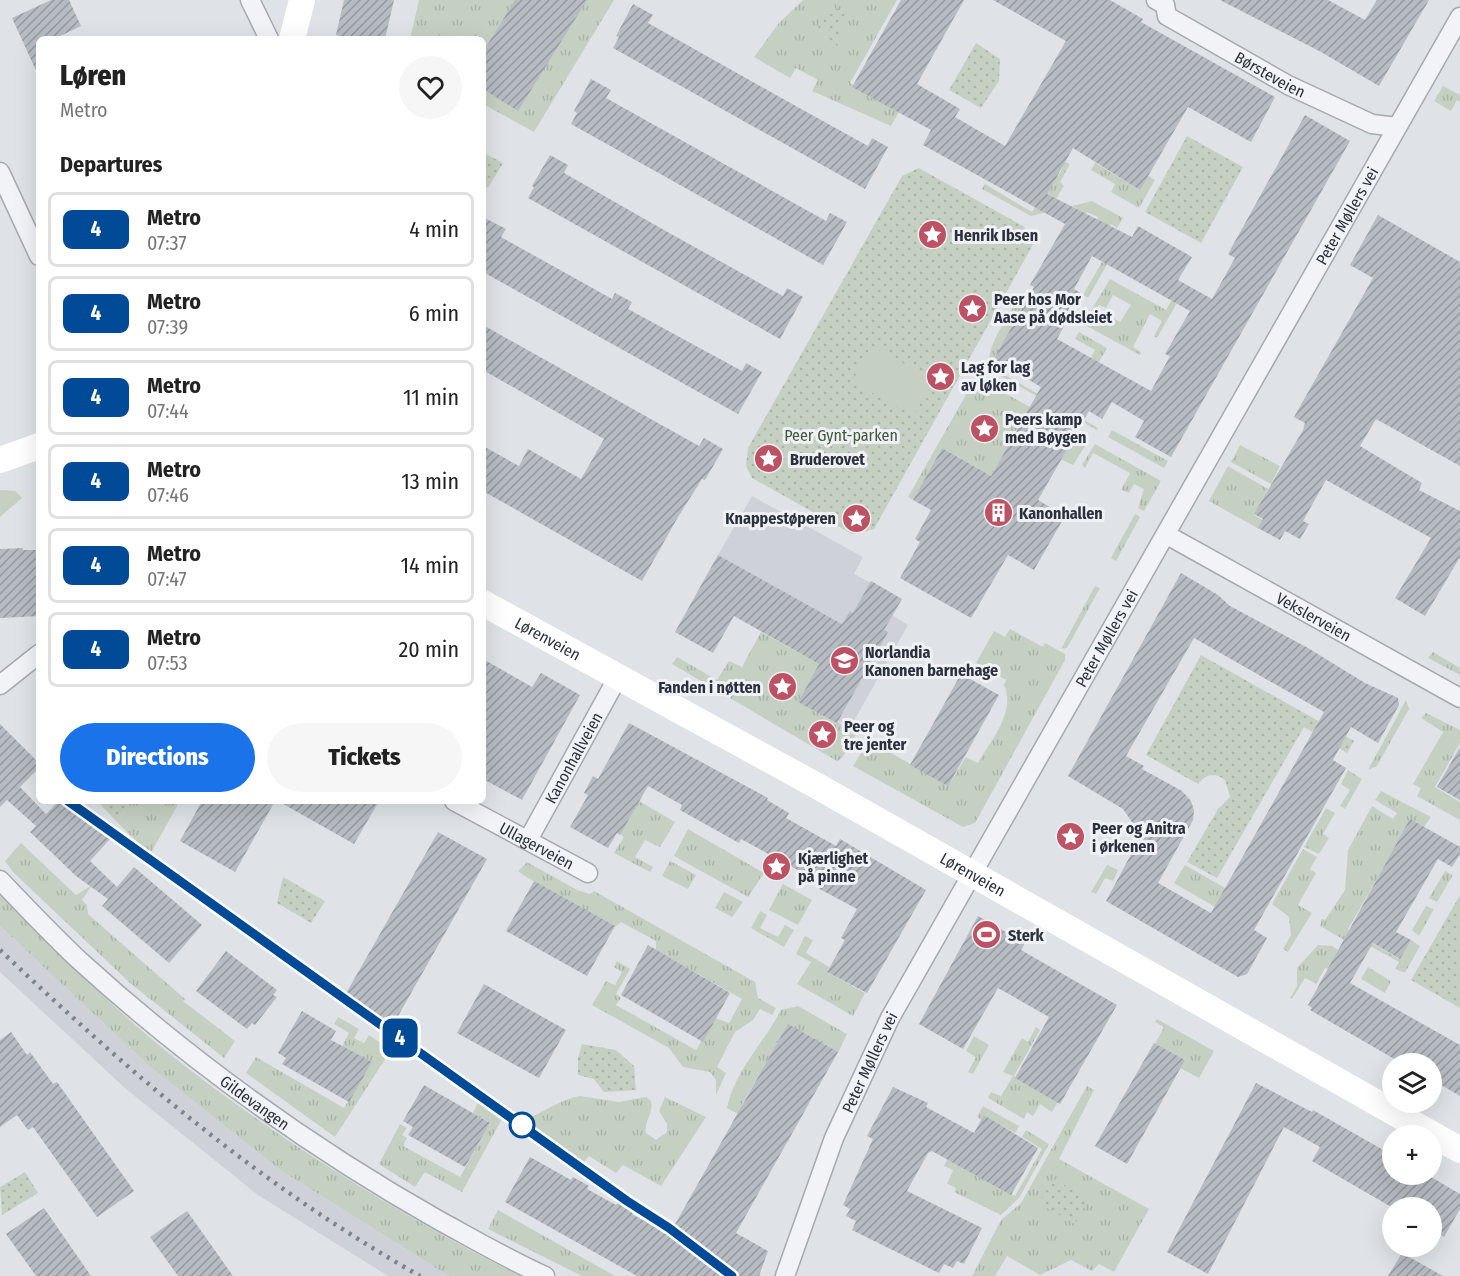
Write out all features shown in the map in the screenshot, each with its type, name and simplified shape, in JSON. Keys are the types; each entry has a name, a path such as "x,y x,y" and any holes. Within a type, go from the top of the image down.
{"street":[{"path":"250,0 268,36"},
{"path":"293,36 302,0"},
{"name":"Børsteveien","path":"1156,0 1165,5 1167,16 1288,85 1371,124 1396,127"},
{"name":"Peter Møllers vei","path":"785,1276 838,1129 890,1018 1460,17"},
{"path":"0,172 36,250"},
{"path":"0,460 36,447"},
{"name":"Vekslerveien","path":"1167,535 1460,698"},
{"name":"Lørenveien","path":"486,605 619,675 1460,1150"},
{"path":"0,685 36,656"},
{"name":"Kanonhallveien","path":"528,840 619,675"},
{"name":"Ullagerveien","path":"460,804 588,873"},
{"name":"Gildevangen","path":"0,880 79,960 240,1093 332,1157 400,1198 545,1276"}],"shaded area":[{"path":"752,496 863,557 854,574 902,599 892,615 908,625 850,728 838,721 887,632 850,611 842,624 718,555"},
{"path":"0,926 148,1065 280,1170 449,1276 388,1276 258,1195 126,1089 0,972"}],"green space":[{"path":"419,0 614,0 534,132 486,106 486,36 411,36"},
{"path":"803,0 897,0 850,83 899,112 891,126 812,91 818,80 796,68 790,78 754,57 779,23"},
{"path":"830,5 847,15 838,31 843,35 837,46 826,40 829,34 818,27"},
{"path":"976,43 1000,59 999,81 981,108 949,90"},
{"path":"1443,86 1460,95 1460,102 1457,100 1451,111 1434,101"},
{"path":"1187,136 1243,167 1201,243 1145,212"},
{"path":"486,154 503,163 488,188 486,187"},
{"path":"1053,156 1070,164 1060,182 1064,186 1048,212 1031,216 982,189 985,184 1032,212 1054,174 1058,176 1063,167 1050,160"},
{"path":"1095,163 1139,189 1147,175 1155,180 1139,208 1111,192 1115,184 1091,170"},
{"name":"Peer Gynt-parken","path":"919,168 1023,226 1035,241 874,529 852,534 752,478 746,466 748,448 902,176"},
{"path":"1092,201 1123,218 1117,228 1111,224 1108,228 1096,221 1098,217 1087,212 1085,214 1072,206"},
{"path":"1109,250 1114,252 1088,298 1083,295"},
{"path":"1110,279 1166,310 1177,291 1182,294 1157,338 1154,336 1162,321 1150,314 1133,347 1141,352 1140,355 1083,324","holes":["1113,295 1131,305 1120,322 1107,315 1103,322 1093,316 1099,305 1106,308"]},
{"path":"1019,298 1041,310 1023,307 991,367 1098,428 1097,430 992,371 989,363 993,345"},
{"path":"1079,332 1107,348 1099,362 1091,358 1095,350 1075,339"},
{"path":"871,346 933,379 914,415 852,382"},
{"path":"976,377 1089,440 1073,465 1060,459 1027,412 991,476 942,448 913,500 908,497"},
{"path":"1112,430 1168,461 1164,468 1108,437"},
{"path":"1095,444 1161,481 1144,511 1138,508 1144,489 1134,484 1129,493 1121,490 1130,473 1093,453 1085,468 1082,465"},
{"path":"1240,445 1280,466 1271,484 1231,462"},
{"path":"1228,466 1268,489 1254,515 1264,521 1259,529 1209,501"},
{"path":"0,490 15,491 22,498 0,517"},
{"path":"1135,514 1140,517 1116,561 1111,558"},
{"path":"1095,586 1100,588 1067,648 1061,649"},
{"path":"1010,629 1043,647 1045,643 1065,654 1065,660 975,823 963,827 853,766 869,740 948,786 966,757 978,763 1000,726 1007,705 1007,695 1004,685 1006,680 976,663 994,631 1005,637"},
{"path":"761,632 819,664 799,700 857,733 842,758 837,761 672,664 677,657 717,680 729,661 742,667"},
{"path":"1433,652 1460,668 1460,675 1428,658"},
{"path":"1201,655 1354,741 1347,753 1304,727 1217,878 1187,862 1218,809 1230,797 1225,780 1211,775 1198,784 1146,755"},
{"path":"1406,700 1409,709 1377,766 1368,770"},
{"path":"1426,713 1460,730 1460,743 1435,787 1460,802 1460,820 1417,796 1421,788 1413,784 1443,732 1421,718"},
{"path":"1348,770 1362,779 1345,809 1340,806 1350,790 1341,784"},
{"path":"1381,791 1431,817 1424,827 1411,820 1348,929 1399,959 1411,940 1420,946 1405,973 1395,969 1399,962 1361,941 1358,948 1320,926 1322,919 1325,920 1345,890 1348,850 1372,806 1393,819 1397,813 1375,800"},
{"path":"639,801 675,822 660,847 645,840 635,857 653,867 650,872 614,853 624,837 620,834"},
{"path":"100,804 128,804 118,823"},
{"path":"128,804 178,804 152,851 146,851 118,823"},
{"path":"1326,808 1335,813 1323,834 1329,838 1319,854 1304,847"},
{"path":"688,829 764,873 748,897 674,856"},
{"path":"21,843 76,895 92,885 82,900 87,905 88,914 185,999 183,1001 235,1041 224,1058 130,983 13,872 5,861"},
{"path":"1303,849 1317,857 1310,869 1316,873 1298,905 1312,913 1288,952 1283,949 1291,935 1289,917 1272,904"},
{"path":"670,861 696,875 688,889 662,876"},
{"path":"527,862 577,890 590,894 594,891 755,982 758,998 776,1008 772,1015 760,1009 753,1020 735,1032 717,1067 726,1073 716,1095 716,1080 710,1072 683,1067 669,1048 592,1005 606,981 615,985 622,972 614,967 617,961 630,969 616,994 621,998 616,1005 696,1050 715,1018 729,1023 742,999 656,950 656,941 621,922 615,927 528,878 518,871"},
{"path":"1107,865 1118,870 1113,881 1105,878 1096,894 1091,892"},
{"path":"1185,865 1246,900 1227,914 1174,883"},
{"path":"1445,871 1453,875 1437,902 1429,898"},
{"path":"283,877 325,901 311,923 277,903"},
{"path":"783,884 812,900 798,925 769,910"},
{"path":"724,892 743,902 732,917 715,908"},
{"path":"0,895 123,1014 207,1083 337,1172 429,1227 520,1276 449,1276 280,1170 148,1065 0,926"},
{"path":"1460,895 1460,1008 1411,980"},
{"path":"1426,906 1434,909 1419,936 1412,930"},
{"path":"760,911 767,915 760,928 778,937 785,925 794,930 784,947 751,928"},
{"path":"805,936 813,940 806,953 829,967 827,972 865,993 853,1016 797,984 811,962 796,954"},
{"path":"1318,945 1332,946 1353,959 1329,969 1325,968 1316,984 1305,978 1292,999 1290,998 1297,986 1297,968"},
{"path":"1368,967 1391,981 1385,993 1361,979"},
{"path":"798,1006 847,1034 838,1053 787,1027 741,1106 792,1134 788,1142 727,1108 736,1081 781,1010"},
{"path":"338,1017 359,1029 354,1038 364,1043 369,1035 391,1050 335,1137 246,1073 256,1057 344,1108 372,1062 341,1048 349,1033 334,1024"},
{"path":"1157,1019 1214,1051 1199,1078 1180,1068 1185,1060 1155,1044 1164,1027 1155,1022"},
{"path":"1036,1027 1040,1030 1014,1076 1058,1102 1052,1112 1040,1104 1033,1116 1027,1112 1024,1119 988,1098 991,1092 1001,1096 1013,1076 1003,1072 1022,1038 1028,1042"},
{"path":"974,1036 989,1045 973,1074 968,1072 976,1057 966,1051"},
{"path":"582,1044 616,1050 634,1066 636,1090 604,1092 594,1079 578,1075 578,1058"},
{"path":"1087,1086 1094,1090 1059,1159 1149,1209 1114,1272 1099,1264 1092,1271 1071,1260 1040,1275 1007,1256 995,1276 972,1276 1001,1220 1021,1203"},
{"path":"580,1096 619,1102 646,1097 652,1105 646,1133 656,1140 667,1132 667,1124 659,1111 665,1097 706,1117 661,1186 623,1165 616,1173 589,1156 584,1162 543,1138 526,1119"},
{"path":"479,1101 503,1117 462,1192 425,1172 415,1187 379,1164 400,1124 407,1128 402,1135 407,1138 403,1146 460,1177 490,1123 473,1113"},
{"path":"983,1106 1019,1126 1015,1133 988,1118 985,1122 977,1117"},
{"path":"1026,1130 1049,1144 1019,1198 1001,1215 954,1192 956,1188 947,1184 953,1170 944,1166 960,1134 961,1165 1015,1196 1042,1149 1022,1137"},
{"path":"25,1172 38,1193 2,1215 0,1187"},
{"path":"1054,1179 1089,1198 1075,1224 1038,1203"},
{"path":"498,1210 615,1276 582,1276 488,1229"}],"building":[{"path":"51,0 69,0 81,26 60,36 36,36 36,70 12,18"},
{"path":"344,0 394,0 386,36 336,35"},
{"path":"515,0 587,0 518,111 486,91 486,47"},
{"path":"901,0 964,0 917,84 960,109 955,117 1005,146 1066,41 993,0 1110,0 1143,19 1141,22 1275,97 1251,142 1188,107 1140,190 1073,148 1047,194 1132,237 1138,226 1192,257 1178,280 1212,299 1235,258 1228,254 1305,115 1350,141 1171,457 1135,437 1144,421 1112,402 1102,419 1089,411 1038,500 1065,516 1034,570 1008,555 971,618 900,578 920,542 915,539 931,510 913,500 942,448 991,476 1041,387 994,359 1034,287 1030,285 1065,224 923,145 931,130 852,87","holes":["1092,256 1190,311 1165,354 1170,356 1151,391 1057,339 1082,294 1074,289"]},
{"path":"1220,0 1328,0 1365,20 1377,0 1429,0 1379,86 1321,52"},
{"path":"633,4 653,15 648,23 785,100 868,146 872,138 888,147 865,189 613,48 619,37 616,36"},
{"path":"591,79 611,90 606,98 826,221 830,213 847,222 823,265 571,124 577,113 574,111"},
{"path":"550,155 568,165 564,173 671,234 783,296 787,288 803,297 780,339 528,198 534,187 532,186"},
{"path":"1378,215 1460,262 1460,466 1376,419 1360,446 1422,483 1419,490 1460,511 1460,557 1425,616 1395,598 1431,538 1326,480 1303,521 1309,524 1300,539 1285,531 1280,540 1258,528 1263,519 1254,514 1303,430 1305,423 1294,417 1373,278 1350,265"},
{"path":"486,219 506,229 501,237 612,299 615,293 632,302 628,309 742,371 746,363 762,372 738,414 486,274"},
{"path":"486,327 699,446 704,438 723,449 705,480 702,479 678,517 642,581 486,493 486,448 519,466 528,449 581,479 604,439 486,372"},
{"path":"0,549 36,550 36,616 0,618"},
{"path":"718,555 842,624 850,611 853,613 871,581 902,599 884,630 888,632 837,723 798,702 819,664 734,616 713,653 675,632"},
{"path":"1181,573 1218,595 1230,606 1308,648 1365,683 1398,698 1399,705 1378,743 1351,727 1333,760 1346,768 1254,930 1267,938 1247,974 1238,977 1106,901 1135,847 1136,828 1123,809 1068,776","holes":["1194,638 1324,712 1211,913 1158,883 1193,820 1194,810 1191,801 1182,791 1142,769 1144,766 1126,756"]},
{"path":"486,661 532,687 541,673 580,695 522,800 486,781"},
{"path":"961,674 999,695 948,786 910,765"},
{"path":"629,723 768,798 767,800 789,813 786,818 836,846 840,839 926,890 867,993 827,972 845,940 841,938 857,909 816,887 819,882 794,868 741,839 739,843 680,810 682,805 648,786 620,835 617,833 608,848 570,827 588,795 584,793 593,776 598,779"},
{"path":"0,724 36,760 36,771 20,787 36,804 46,814 56,804 73,804 110,839 90,861 117,887 134,867 202,925 169,963 102,906 108,899 76,876 30,832 36,826 7,800 0,807"},
{"path":"1460,747 1460,800 1437,787"},
{"path":"200,804 273,804 235,872 180,841"},
{"path":"283,804 377,804 354,844"},
{"path":"1410,819 1460,847 1460,854 1452,867 1438,859 1396,932 1411,940 1400,959 1373,943 1350,983 1460,1045 1460,1096 1442,1085 1442,1053 1384,1053 1310,1010 1312,1008 1308,1005"},
{"path":"438,832 487,859 393,1025 344,997"},
{"path":"534,881 615,926 587,976 506,931"},
{"path":"978,916 1025,943 1021,950 1117,1005 1060,1104 1015,1078 1049,1017 998,988 963,1049 919,1024"},
{"path":"648,945 730,993 703,1042 621,995"},
{"path":"226,951 277,990 273,995 277,997 255,1025 252,1023 247,1029 196,991"},
{"path":"484,984 566,1030 539,1078 457,1033"},
{"path":"302,1011 336,1031 331,1040 372,1062 349,1102 282,1064 286,1058 278,1053"},
{"path":"788,1024 838,1052 736,1233 768,1251 759,1276 637,1276 505,1202 530,1157 571,1180 573,1177 589,1186 587,1189 616,1205 618,1203 634,1211 632,1214 669,1235"},
{"path":"11,1032 27,1055 30,1052 53,1084 57,1082 134,1191 97,1217 33,1127 28,1130 17,1115 0,1127 0,1040"},
{"path":"1154,1043 1185,1060 1127,1164 1095,1146"},
{"path":"1256,1083 1312,1112 1313,1110 1382,1149 1382,1185 1442,1183 1460,1194 1460,1209 1444,1237 1442,1236 1442,1197 1382,1197 1382,1202 1312,1161 1320,1147 1284,1127 1208,1274 1167,1252"},
{"path":"424,1085 490,1123 465,1167 408,1135 413,1127 403,1121"},
{"path":"893,1087 928,1103 926,1107 974,1133 984,1115 1038,1148 1011,1195 932,1151 928,1153 907,1191 982,1228 964,1264 957,1261 953,1268 944,1264 939,1273 852,1230 856,1221 846,1216 850,1209 843,1205 873,1139 867,1136"},
{"path":"44,1208 91,1276 36,1276 6,1234"},
{"path":"187,1211 233,1276 178,1276 150,1237"},
{"path":"1400,1257 1409,1257 1443,1276 1388,1276"}],"railway":[{"path":"0,950 99,1041 200,1126 306,1205 420,1276"}],"metro line":[{"name":"4","path":"72,804 627,1201 669,1228 732,1276"}],"place":[{"name":"Henrik Ibsen","path":"933,235"},
{"name":"Peer hos Mor Aase på dødsleiet","path":"973,308"},
{"name":"Lag for lag av løken","path":"940,376"},
{"name":"Peers kamp med Bøygen","path":"984,428"},
{"name":"Bruderovet","path":"769,459"},
{"name":"Kanonhallen","path":"998,513"},
{"name":"Knappestøperen","path":"857,518"},
{"name":"Norlandia Kanonen barnehage","path":"844,661"},
{"name":"Fanden i nøtten","path":"782,687"},
{"name":"Peer og tre jenter","path":"823,735"},
{"name":"Peer og Anitra i ørkenen","path":"1071,837"},
{"name":"Kjærlighet på pinne","path":"777,867"},
{"name":"Sterk","path":"987,935"}]}
